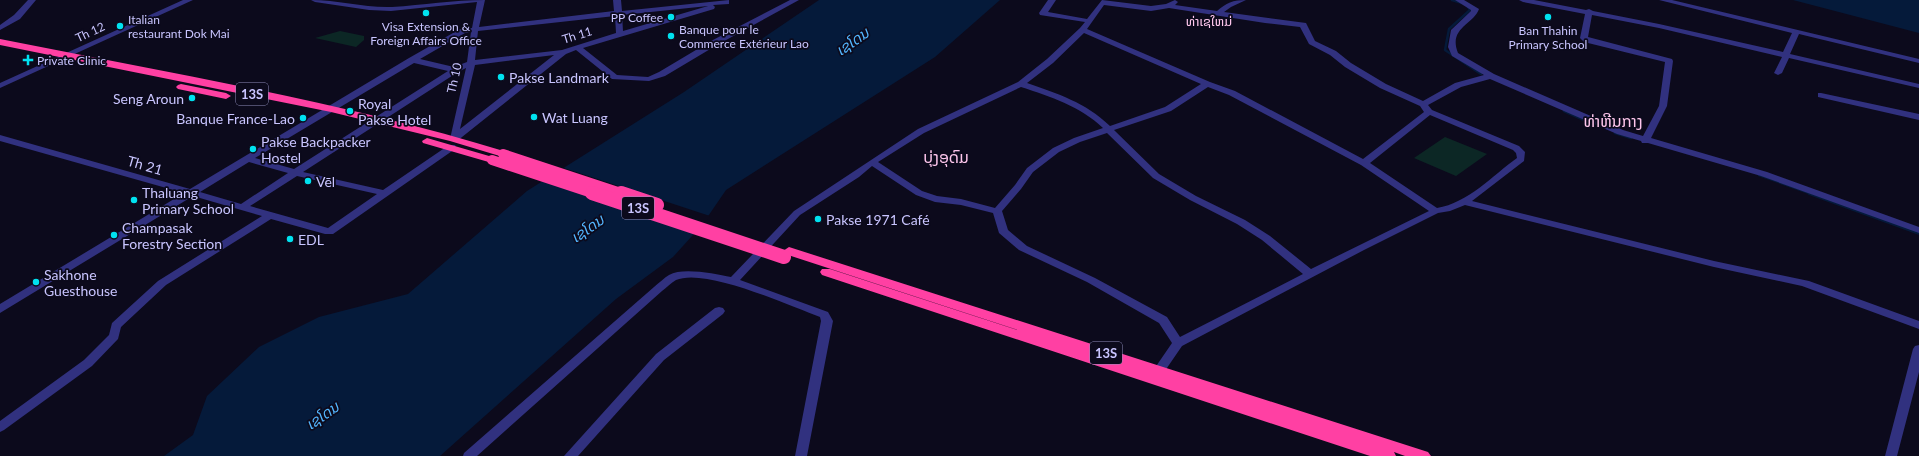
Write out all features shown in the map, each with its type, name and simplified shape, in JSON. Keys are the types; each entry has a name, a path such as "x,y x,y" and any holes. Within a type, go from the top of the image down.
{"highway":[{"name":"13S","path":"0,42 379,120 453,143 492,160 786,254"},
{"name":"13S","path":"0,49 502,154 786,254 857,283 1423,456"},
{"name":"13S","path":"1156,374 1388,456"}],"street":[{"path":"0,28 17,16 32,0"},
{"name":"Th 12","path":"0,86 189,0"},
{"path":"315,0 391,9 478,0"},
{"name":"Th 10","path":"453,143 471,63 475,28 481,0"},
{"path":"617,0 620,35"},
{"path":"578,48 615,77 649,79 662,74 714,43 795,0"},
{"path":"1052,0 1043,13 1089,21"},
{"path":"1170,6 1175,0"},
{"path":"1218,14 1228,5 1242,0"},
{"path":"1460,0 1472,0"},
{"path":"1460,0 1471,5 1475,9 1474,12 1455,30 1452,47 1455,54 1491,76 1620,132 1764,174 1919,230"},
{"path":"1523,0 1589,11 1919,86"},
{"path":"1663,0 1919,62"},
{"path":"0,310 451,37 475,28 618,13 679,3 728,1"},
{"name":"Th 11","path":"329,232 453,143 563,52 728,1"},
{"path":"733,281 797,213 856,175 872,162 921,132 1021,84 1050,61 1083,30 1104,1 1158,9 1170,6 1303,25 1312,42 1334,53 1348,65 1383,86 1423,104 1429,112 1516,148 1522,154 1521,159 1465,202 1443,210 1435,211 1432,214 1310,274 1178,343 1156,374"},
{"path":"679,3 681,16"},
{"path":"1589,11 1588,24 1584,38 1587,40 1669,61 1663,106 1646,140"},
{"path":"1083,30 1206,84 1232,93 1364,163 1435,211"},
{"path":"1778,73 1796,31"},
{"path":"242,207 455,70 471,63 563,52"},
{"path":"412,60 455,70"},
{"path":"1423,104 1458,85 1491,76"},
{"path":"1021,84 1072,102 1096,117 1156,176 1193,198 1241,222 1266,238 1310,274"},
{"path":"997,211 1018,187 1030,170 1042,159 1077,140 1168,109 1206,84"},
{"path":"1821,95 1919,117"},
{"path":"1364,163 1429,112"},
{"name":"Th 21","path":"2,140 329,232"},
{"path":"249,159 383,193"},
{"path":"872,162 919,193 935,199 961,202 997,211"},
{"path":"1465,202 1504,213 1609,237 1714,264 1805,283 1919,325"},
{"path":"997,211 1003,232 1023,248 1091,280 1163,320 1178,343"},
{"path":"0,427 88,363 114,336 116,326 162,283 270,215"},
{"path":"469,456 658,289 674,277 692,275 704,275 733,281 815,311 824,316 827,321 801,456"},
{"path":"570,456 660,357 719,311"},
{"path":"1891,456 1916,374 1919,349"}],"green space":[{"path":"340,31 364,36 364,40 356,47 315,38"},
{"path":"1445,137 1487,154 1456,176 1414,158"}],"water":[{"name":"ເຊໂດນ","path":"819,0 1000,0 935,57 726,190 702,225 673,257 616,299 440,456 164,456 193,435 207,396 259,347 319,317 408,294 527,191 684,92"},
{"path":"1793,0 1919,0 1919,33"}],"pier":[{"path":"561,167 710,216 703,226 544,178"}],"waterway":[{"path":"1452,0 1462,3"},
{"path":"1468,7 1470,10 1449,29 1445,50 1481,74"},
{"path":"1564,111 1593,124"},
{"path":"1615,133 1631,138"},
{"path":"1759,175 1812,194"},
{"path":"1809,193 1919,233"}],"place":[{"name":"Visa Extension & Foreign Affairs Office","path":"426,13"},
{"name":"PP Coffee","path":"671,17"},
{"name":"Ban Thahin Primary School","path":"1548,17"},
{"name":"Italian restaurant Dok Mai","path":"120,26"},
{"name":"Banque pour le Commerce Extérieur Lao","path":"671,36"},
{"name":"Private Clinic","path":"28,60"},
{"name":"Pakse Landmark","path":"501,77"},
{"name":"Seng Aroun","path":"192,98"},
{"name":"Royal Pakse Hotel","path":"350,111"},
{"name":"Wat Luang","path":"534,117"},
{"name":"Banque France-Lao","path":"303,118"},
{"name":"Pakse Backpacker Hostel","path":"253,149"},
{"name":"Vēl","path":"308,181"},
{"name":"Thaluang Primary School","path":"134,200"},
{"name":"Pakse 1971 Café","path":"818,219"},
{"name":"Champasak Forestry Section","path":"114,235"},
{"name":"EDL","path":"290,239"},
{"name":"Sakhone Guesthouse","path":"36,282"}],"district":[{"name":"ທ່າເຊໃຫມ່","path":"1209,21"},
{"name":"ທ່າຫີນກາງ","path":"1613,120"},
{"name":"ບຸ່ງອຸດົມ","path":"946,156"}]}
